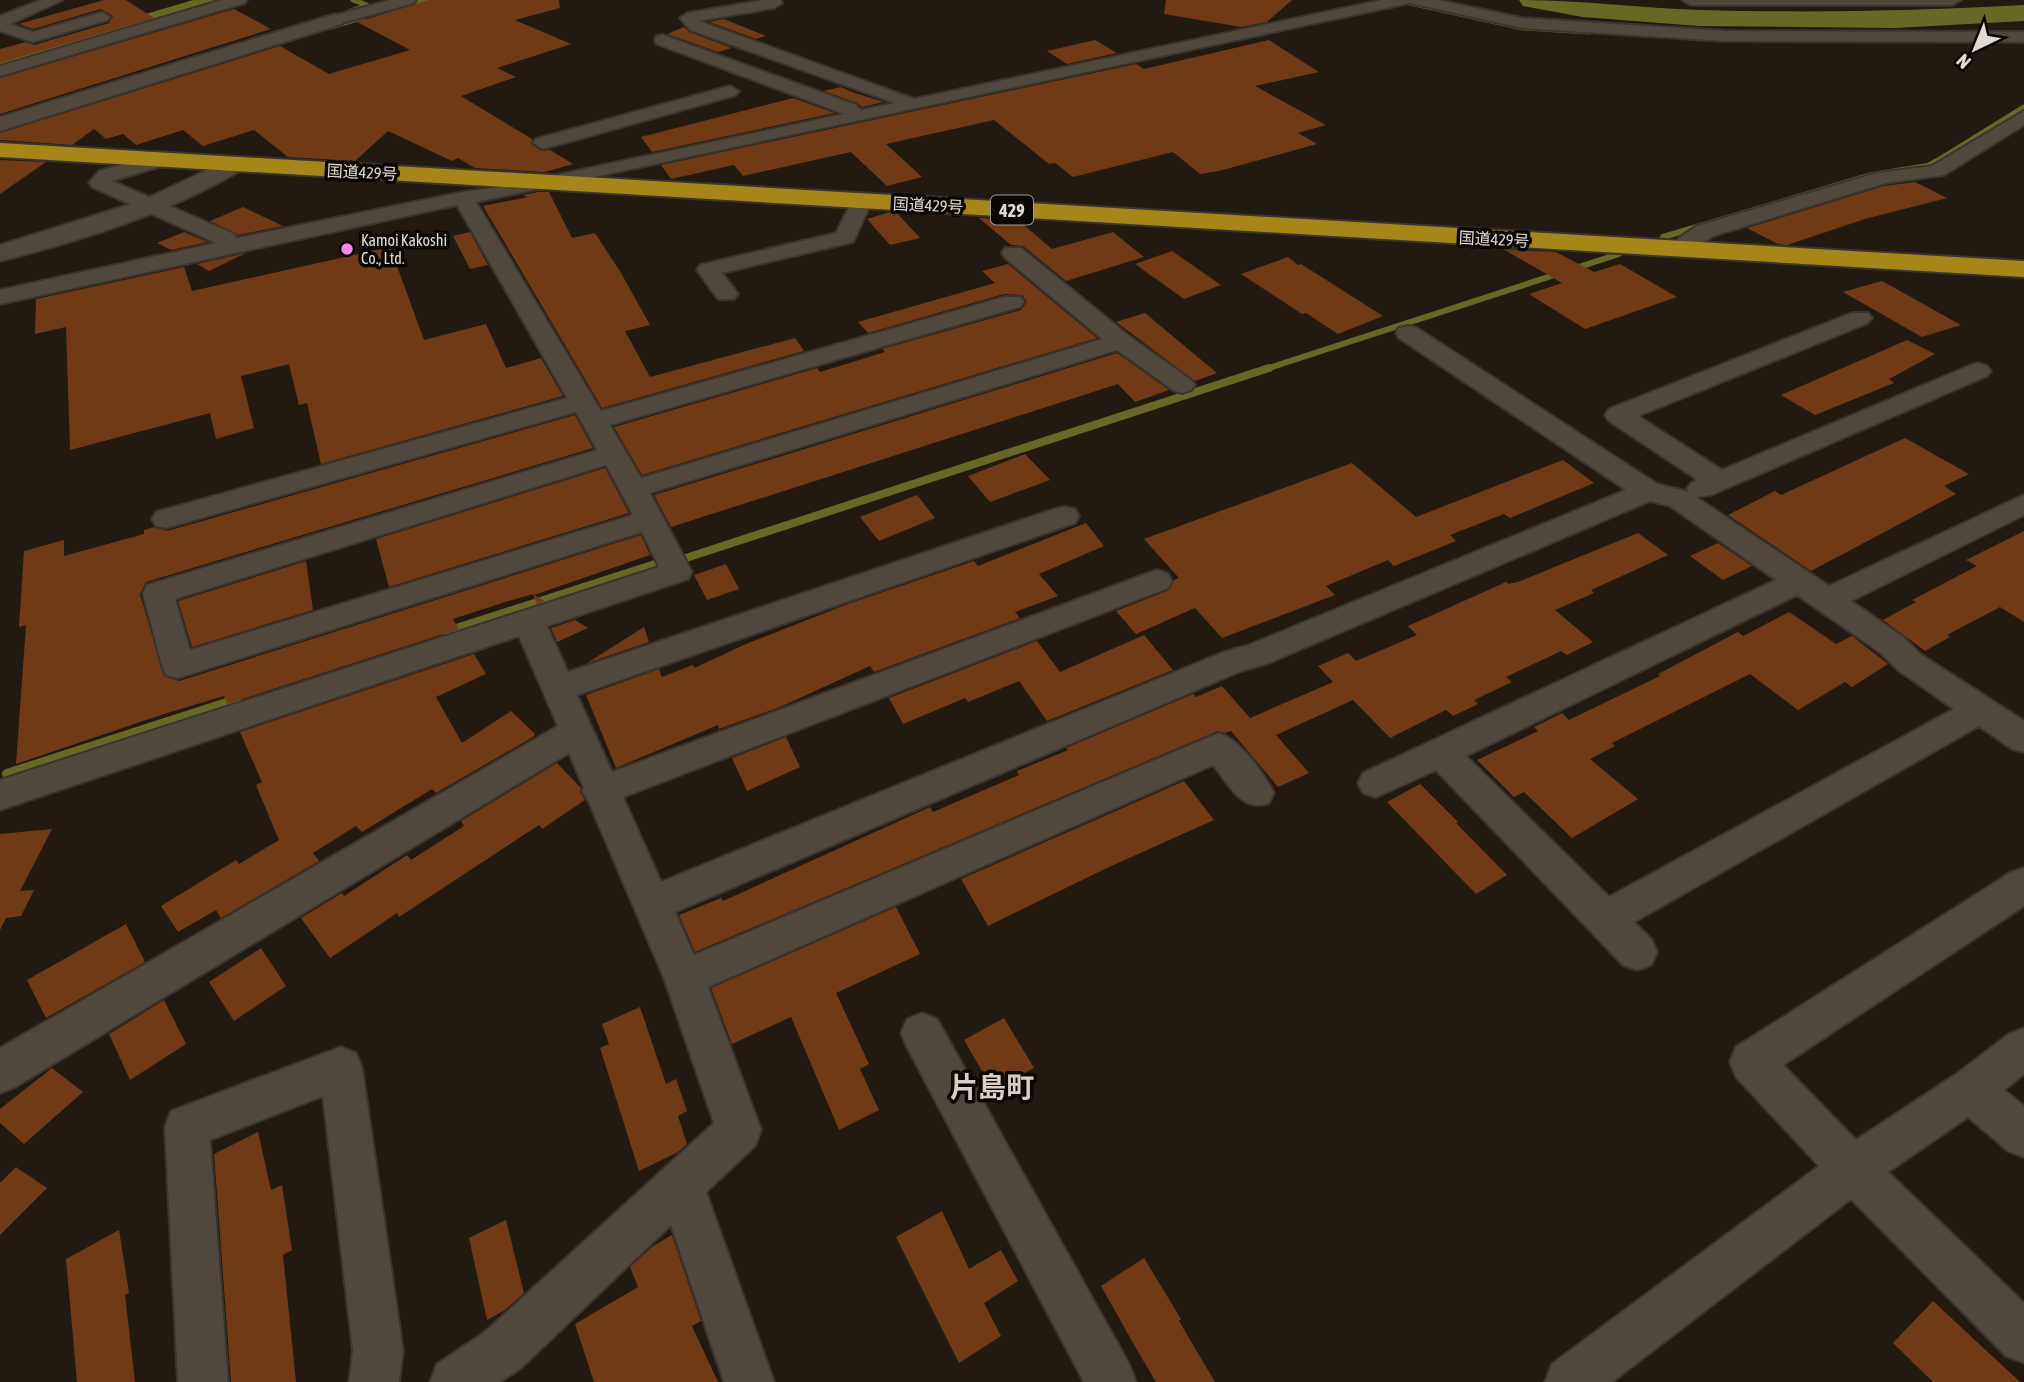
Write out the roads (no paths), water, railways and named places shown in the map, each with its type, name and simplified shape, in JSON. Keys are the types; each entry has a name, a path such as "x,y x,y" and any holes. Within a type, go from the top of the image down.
{"highway":[{"name":"国道429号","path":"0,150 2024,269"}],"street":[{"path":"0,24 55,0"},
{"path":"0,71 239,0"},
{"path":"370,0 386,5"},
{"path":"0,124 408,0"},
{"path":"1416,0 1522,23 1726,36 2024,37"},
{"path":"1691,0 1952,0"},
{"path":"0,297 230,244 545,183 650,150 854,114 1401,1"},
{"path":"774,3 688,18 696,27 907,103"},
{"path":"0,24 33,37 121,12"},
{"path":"663,40 854,114"},
{"path":"543,143 730,92"},
{"path":"1686,250 1687,243 1704,231 1884,177 1937,171 2024,117"},
{"path":"618,122 650,150"},
{"path":"161,160 106,175 99,184 230,244"},
{"path":"0,253 149,206 209,180 233,164"},
{"path":"0,795 677,572 634,489 463,198"},
{"path":"726,294 708,270 845,237 863,201"},
{"path":"1013,253 1120,341 1182,385"},
{"path":"166,519 1012,302"},
{"path":"1720,481 1618,415 1860,318"},
{"path":"1408,333 1799,581 1892,645 1909,662 2008,722"},
{"path":"634,489 1120,341"},
{"path":"651,904 1222,665 1255,656 1664,495 1720,481 1978,371"},
{"path":"612,454 158,593 178,666 649,520"},
{"path":"1827,600 2024,504"},
{"path":"559,688 1065,516"},
{"path":"600,790 1157,581"},
{"path":"1376,783 1799,581"},
{"path":"455,1382 503,1350 739,1130 684,978 600,790 528,619"},
{"path":"1605,919 2008,722"},
{"path":"0,1072 576,732"},
{"path":"684,978 1219,747 1256,793"},
{"path":"1440,752 1637,952"},
{"path":"2024,885 1751,1062 1853,1169 2024,1338"},
{"path":"922,1033 1111,1382"},
{"path":"1570,1382 1853,1169 1970,1090 2024,1048"},
{"path":"203,1382 187,1127 341,1068 378,1351 374,1382"},
{"path":"1970,1090 2024,1135"},
{"path":"681,1185 749,1382"}],"waterway":[{"path":"0,66 222,0"},
{"path":"348,12 367,5 353,0"},
{"path":"401,6 425,0"},
{"path":"1397,0 1523,28 1589,32"},
{"path":"1533,0 1583,9 1698,18 1895,20 2024,13"},
{"path":"331,27 364,17"},
{"path":"1932,164 2024,107"},
{"path":"1663,237 1872,175 1928,166 1935,162"},
{"path":"1263,370 1619,254"},
{"path":"451,630 447,631 658,563 686,558 1269,368"},
{"path":"7,774 236,700"}],"place":[{"name":"Kamoi Kakoshi Co., Ltd.","path":"347,249"}],"district":[{"name":"片島町","path":"992,1087"}]}
